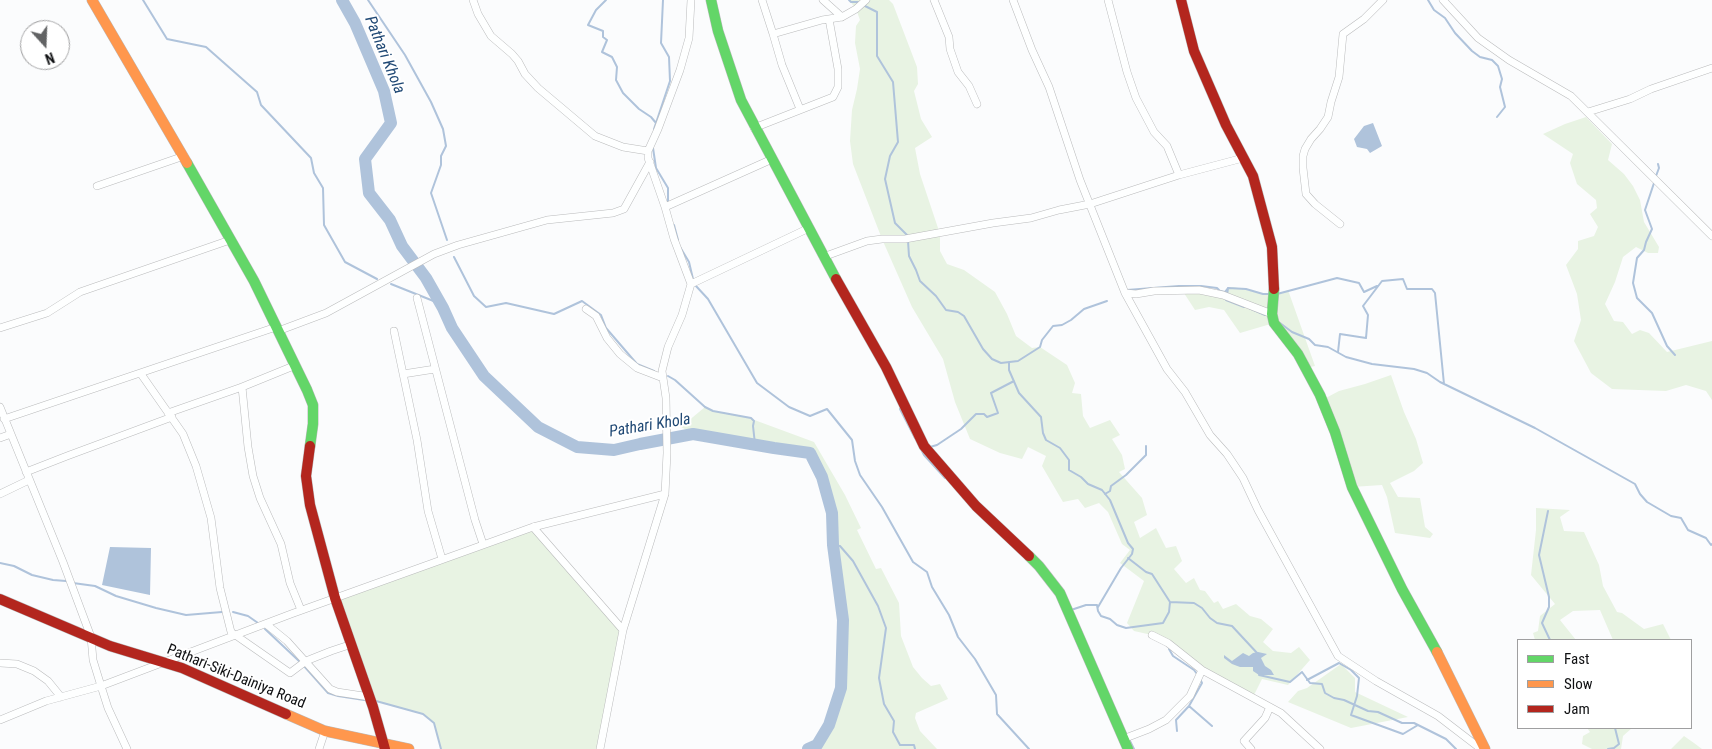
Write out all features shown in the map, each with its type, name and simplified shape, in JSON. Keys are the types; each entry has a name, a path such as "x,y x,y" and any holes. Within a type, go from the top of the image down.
{"street":[{"path":"92,0 184,156 254,281 296,365 313,405 313,424 306,476 307,488 323,558 335,598 370,696 383,745"},
{"path":"473,0 478,14 491,36 512,54 525,74 545,94 595,136 623,146 648,151"},
{"path":"600,749 623,630 665,494 667,429 666,398 662,371 668,348 682,315 691,284 674,239 648,151 658,129 685,54 689,38 691,0"},
{"path":"711,0 718,31 741,100 754,128 807,229 886,367 924,446 976,506 1039,566 1060,593 1128,749"},
{"path":"762,0 782,65 800,109"},
{"path":"823,0 842,17"},
{"path":"773,34 842,17 856,10 866,0"},
{"path":"934,0 949,37 950,50 958,72 969,86 977,104"},
{"path":"1013,0 1032,50 1049,87 1080,180 1125,293 1167,369 1186,392 1210,435 1243,478 1338,656 1376,681 1437,716 1481,749"},
{"path":"1108,0 1127,72 1136,98 1154,132 1166,146 1179,176"},
{"path":"1181,0 1194,51 1226,125 1253,176 1272,247 1274,285 1272,314 1274,323 1298,354 1320,395 1335,432 1352,488 1402,589 1451,678 1486,749"},
{"path":"1340,224 1315,204 1306,194 1303,156 1311,139 1328,117 1339,77 1343,34 1370,14 1383,0"},
{"path":"1444,0 1478,38 1509,60 1571,96 1712,236"},
{"path":"754,128 833,97 836,93 838,69 829,19"},
{"path":"1588,112 1630,99 1651,89 1712,68"},
{"path":"97,186 184,156"},
{"path":"823,257 867,241 907,239 1031,218 1058,210 1090,204 1243,158"},
{"path":"665,207 770,160"},
{"path":"4,418 326,313 434,254 547,220 613,213 624,209 650,162"},
{"path":"691,284 807,229"},
{"path":"0,328 47,313 80,292 230,240"},
{"path":"1125,293 1199,290 1223,295 1272,314"},
{"path":"417,298 475,520 483,544"},
{"path":"586,309 596,316 607,338 620,354 637,368 663,378"},
{"path":"394,331 417,440 428,511 442,559"},
{"path":"0,494 28,476 67,456 296,365"},
{"path":"403,374 436,369"},
{"path":"141,374 183,434 190,450 211,518 220,588 229,629 235,636 290,673 306,662 352,644"},
{"path":"242,387 253,476 260,498 281,544 290,583 301,610"},
{"path":"0,407 63,562 91,638 93,660 100,686 127,749"},
{"path":"0,438 11,434"},
{"path":"0,720 46,701 100,686 301,610 533,527 665,494"},
{"path":"533,527 623,630"},
{"name":"Pathari-Siki-Dainiya Road","path":"0,599 110,646 182,668 324,730 383,745 409,749"},
{"path":"266,624 287,641 330,689 337,692 370,696"},
{"path":"1152,635 1168,643 1202,670 1281,713 1320,749"},
{"path":"0,663 17,664 34,671 48,681 61,697"},
{"path":"1123,739 1166,720 1190,696 1202,670"},
{"path":"1250,749 1244,741 1265,718 1270,707"},
{"path":"319,749 324,730"}],"green space":[{"path":"849,0 889,0 893,4 917,67 918,84 914,91 921,119 932,137 915,148 920,174 940,234 940,251 947,264 964,270 995,292 1016,336 1032,348 1040,347 1067,365 1075,383 1072,393 1081,394 1083,416 1090,428 1110,420 1120,435 1112,439 1122,455 1125,469 1119,472 1142,498 1147,515 1134,522 1140,538 1156,528 1166,548 1176,546 1182,561 1174,569 1186,583 1194,578 1200,590 1205,591 1214,603 1218,601 1223,609 1236,604 1250,616 1261,619 1273,629 1263,642 1273,651 1291,653 1299,647 1310,660 1288,685 1262,679 1253,697 1227,683 1152,635 1134,631 1127,623 1144,581 1120,563 1130,550 1122,544 1108,512 1099,503 1085,508 1078,499 1063,502 1042,466 1046,456 1028,447 1022,459 1000,453 970,439 955,402 943,359 912,307 882,239 853,164 850,141 852,110 860,69 855,43 856,26 860,20 856,9"},
{"path":"1586,117 1612,144 1608,160 1624,174 1633,186 1640,200 1644,222 1659,247 1658,253 1648,253 1636,247 1623,257 1605,304 1614,321 1623,322 1632,334 1640,330 1649,333 1667,352 1712,341 1712,400 1706,391 1686,385 1666,391 1612,389 1591,373 1574,341 1581,320 1577,294 1566,265 1578,249 1578,241 1594,236 1598,227 1590,214 1597,208 1596,200 1577,184 1570,163 1573,154 1543,134"},
{"path":"1234,287 1263,294 1278,294 1288,290 1315,366 1306,368 1274,323 1240,333 1224,310 1209,307 1195,310 1182,290 1227,296 1228,288"},
{"path":"1391,375 1416,439 1423,463 1414,471 1390,483 1398,497 1420,498 1425,527 1433,534 1430,538 1395,533 1387,497 1382,485 1352,487 1322,400 1339,391"},
{"path":"705,407 713,411 749,418 814,442 845,495 861,528 857,530 876,569 881,568 899,603 901,636 913,667 931,686 940,684 948,699 916,713 915,718 920,731 937,749 808,749 817,745 829,725 841,688 843,620 833,545 832,513 822,477 810,453 694,434 681,427"},
{"path":"1536,508 1570,510 1560,517 1564,531 1584,532 1599,565 1603,586 1617,612 1622,613 1644,629 1663,624 1670,639 1613,639 1600,610 1573,611 1560,620 1575,639 1535,639 1533,633 1538,631 1540,616 1555,604 1531,575 1536,530"},
{"path":"533,527 623,630 600,749 441,749 434,723 423,714 374,700 335,598"},
{"path":"1341,664 1355,678 1355,692 1408,717 1351,728 1288,702 1298,691 1307,688"},
{"path":"1588,729 1631,729 1623,736 1621,749 1592,749 1582,744 1583,736 1590,732"},
{"path":"1684,736 1694,743 1702,749 1671,749"}],"water":[{"path":"1373,123 1382,146 1370,153 1367,149 1357,147 1354,139 1364,126"},
{"path":"110,547 151,548 150,595 102,585"},
{"path":"1258,652 1267,654 1261,658 1265,666 1274,675 1259,675 1253,671 1253,667 1240,667 1224,658 1224,655 1232,661 1243,653 1249,656"}],"waterway":[{"path":"143,0 167,39 206,47 257,92 261,105 311,158 314,173 323,188 324,225 345,262 377,279"},
{"name":"Pathari Khola","path":"342,0 355,23 384,91 391,123 365,159 369,193 390,220 402,246 426,278 452,328 484,376 538,427 577,447 614,450 693,434 810,453 822,477 832,513 833,545 843,620 841,688 829,725 817,745 808,749"},
{"path":"368,0 405,55 431,102 443,129 446,146 441,156 441,165 431,193 447,240"},
{"path":"606,0 596,10 588,25 603,31 603,37 607,40 602,52 612,57 617,67 616,80 623,93 656,123"},
{"path":"654,129 670,81 669,57 661,43 663,0"},
{"path":"849,0 851,2 858,2"},
{"path":"1428,0 1434,10 1445,18 1455,33 1472,51 1480,57 1492,60 1498,66 1502,79 1500,87 1505,107 1497,117"},
{"path":"865,6 877,12 877,56 893,82 898,142 890,156 885,179 895,223 908,236"},
{"path":"653,148 656,168 668,188 668,202"},
{"path":"1656,176 1659,168 1658,164"},
{"path":"1654,183 1645,210 1652,229 1644,250 1637,258 1633,283 1637,298 1652,313 1667,346 1675,355"},
{"path":"674,225 678,240"},
{"path":"908,241 909,256 920,281 936,296 946,310 958,312 964,316 983,349 992,359 1001,363 1018,361 1040,347 1042,340 1053,326 1062,325 1084,309 1107,301"},
{"path":"680,247 689,262 693,279"},
{"path":"454,257 474,296 486,307 506,303 554,314 582,301 601,315 606,328 637,364 654,371"},
{"path":"1277,294 1337,278 1359,283 1364,292 1377,286"},
{"path":"1338,352 1340,334 1366,338 1368,315 1363,306 1382,281 1403,279 1407,289 1432,289 1435,293 1444,384"},
{"path":"391,284 441,304"},
{"path":"696,286 708,299 757,383 789,407 810,416 827,409 852,440 855,461 860,475 882,507 913,562 927,572 932,587 949,615 958,637 975,659 996,695 997,714 1029,749"},
{"path":"1127,290 1201,286 1217,288 1225,292 1228,288 1227,295"},
{"path":"1228,288 1246,289 1269,294"},
{"path":"1226,300 1244,307"},
{"path":"1249,308 1265,315"},
{"path":"1280,323 1292,332 1309,339 1315,345 1328,347 1346,357 1372,364 1414,369 1427,373 1440,382 1535,428 1635,484 1647,502 1671,516 1681,518 1688,530 1706,538 1712,544"},
{"path":"1009,363 1009,370 1019,393 1041,417 1046,440 1060,448 1069,460 1069,470 1088,484 1102,490 1110,500 1128,543 1133,549 1132,554 1121,568 1098,607"},
{"path":"668,376 705,407 713,411 751,418 754,421 755,444"},
{"path":"930,447 937,445 961,429 976,414 984,414 987,417 998,413 991,393 1014,381"},
{"path":"900,409 915,438"},
{"path":"1105,494 1110,491 1111,486 1126,475 1146,455 1146,446"},
{"path":"921,449 924,455 945,478"},
{"path":"1548,511 1539,555 1549,597 1549,607 1542,623 1550,639"},
{"path":"833,545 840,546 853,561 878,606 886,628 879,678 884,704 894,721 893,732 900,745 914,745 915,749"},
{"path":"1128,558 1146,572 1152,574 1170,602 1194,603 1217,623 1232,626 1258,654"},
{"path":"0,563 14,566 32,575 66,581"},
{"path":"73,583 95,586 116,596 186,615 222,612"},
{"path":"1071,610 1086,605 1097,605 1101,616 1126,628 1163,623 1169,612 1170,602"},
{"path":"233,612 248,616 258,623"},
{"path":"265,629 299,661"},
{"path":"1169,649 1173,656 1197,674"},
{"path":"1307,680 1339,663 1351,670 1359,678 1357,696 1351,715 1403,734 1418,725"},
{"path":"304,666 328,693 364,700"},
{"path":"1259,675 1290,682 1302,672 1310,683 1322,684 1325,693 1334,698 1344,700 1368,711 1378,712 1402,723 1414,723 1446,739 1456,749"},
{"path":"1189,706 1202,683 1200,679"},
{"path":"376,701 423,714 434,723 441,749"},
{"path":"1177,731 1176,720 1189,706 1212,726"},
{"path":"1608,749 1614,748 1619,744 1615,729"},
{"path":"1129,739 1134,749"}],"traffic: fast":[{"path":"711,0 718,31 741,100 836,279"},
{"path":"187,163 254,281 307,390 313,405 310,446"},
{"path":"1274,289 1272,314 1274,323 1298,354 1320,395 1335,432 1352,487 1402,589 1437,652"},
{"path":"1029,556 1060,593 1128,749"}],"traffic: slow":[{"path":"92,0 187,163"},
{"path":"1437,652 1485,749"},
{"path":"286,714 325,731 409,749"}],"traffic: jam":[{"path":"1181,0 1194,51 1226,125 1253,176 1272,247 1274,289"},
{"path":"836,279 886,367 924,446 976,506 1029,556"},
{"path":"310,446 306,476 310,505 335,598 373,707 385,749"},
{"path":"0,599 110,646 182,668 286,714"}]}
